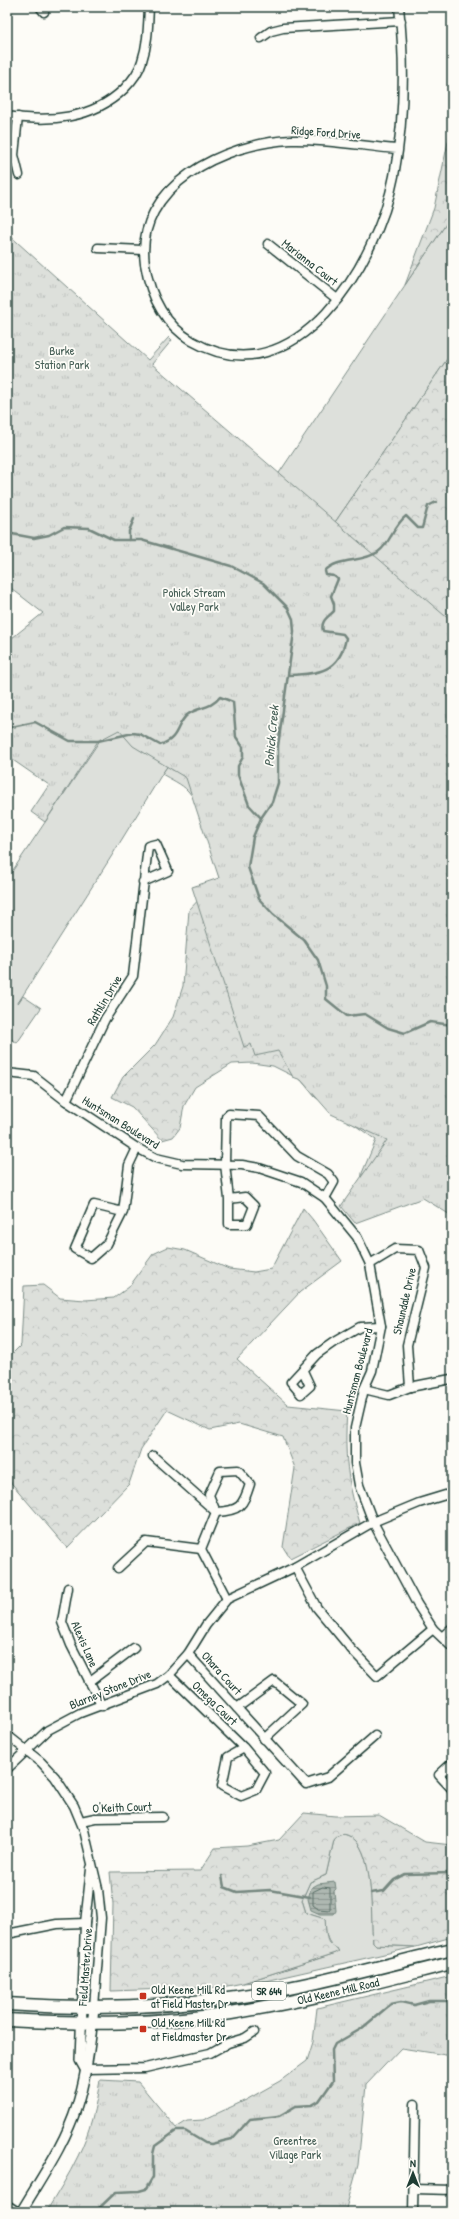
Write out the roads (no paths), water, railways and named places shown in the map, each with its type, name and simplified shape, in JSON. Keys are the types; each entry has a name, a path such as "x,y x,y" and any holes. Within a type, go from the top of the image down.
{"main road":[{"name":"Old Keene Mill Road","path":"7,2004 88,2007 188,2003 238,1997 340,1976 452,1949"},
{"name":"Old Keene Mill Road","path":"7,2020 87,2023 149,2021 230,2013 304,1999 452,1963"}],"street":[{"path":"7,116 56,118 88,113 112,101 132,82 142,63 147,41 149,7"},
{"name":"Ridge Ford Drive","path":"397,149 289,140 253,146 218,157 188,173 164,196 155,210 148,228 143,250 148,282 156,302 170,321 194,342 214,350 242,355 273,350 299,338 320,319 356,272 377,231 394,177 397,149 402,101 401,21 399,7"},
{"path":"261,38 271,31 283,28 401,21"},
{"path":"18,117 14,155 19,175"},
{"name":"Marianna Court","path":"268,244 337,298"},
{"path":"98,248 143,250"},
{"name":"Rathlin Drive","path":"66,1101 105,1019 133,976 143,882 148,846 156,844 168,871 143,882"},
{"name":"Huntsman Boulevard","path":"7,1073 34,1076 66,1101 137,1148 156,1158 182,1164 242,1165 275,1172 301,1182 325,1198 357,1237 370,1264 381,1326 372,1371 364,1390 355,1428 355,1463 359,1485 373,1522 398,1571 433,1629 452,1647"},
{"path":"229,1200 224,1164 227,1115 251,1114 259,1116 298,1156 333,1179 333,1184 325,1198"},
{"path":"123,1212 94,1205 75,1249 91,1258 107,1244 123,1212 129,1165 137,1148"},
{"name":"Shaundale Drive","path":"370,1264 395,1249 419,1250 426,1268 407,1345 410,1387"},
{"path":"303,1371 317,1354 360,1327 381,1326"},
{"path":"364,1390 389,1395 410,1387 451,1379"},
{"path":"153,1456 216,1512 233,1511 245,1500 250,1484 238,1470 220,1471 209,1495 216,1512 201,1549"},
{"name":"Blarney Stone Drive","path":"7,1769 28,1751 48,1730 80,1713 102,1706 157,1684 169,1675 188,1654 206,1625 228,1599 295,1567 373,1522 419,1503 452,1493"},
{"path":"118,1568 146,1542 201,1549"},
{"path":"201,1549 228,1599"},
{"path":"295,1567 317,1608 352,1650 377,1676 433,1629"},
{"name":"Alexis Lane","path":"68,1588 62,1622 71,1646 102,1706"},
{"path":"442,1637 452,1628"},
{"path":"89,1682 134,1648"},
{"name":"Ohara Court","path":"188,1654 306,1784 328,1777 375,1736"},
{"name":"Omega Court","path":"169,1675 244,1748 265,1773 256,1790 240,1796 222,1786 228,1757 244,1748"},
{"name":"Ohara Court","path":"237,1708 274,1681 302,1704 264,1739"},
{"name":"Field Master Drive","path":"7,1735 42,1762 74,1806 81,1821 88,1844 92,1868 98,1889 100,1918 87,2023 80,2060 85,2069 81,2093 68,2128 21,2212"},
{"path":"452,1763 439,1775 452,1789"},
{"name":"O'Keith Court","path":"81,1821 95,1818 163,1818"},
{"name":"Field Master Drive","path":"88,2007 85,1924 92,1868"},
{"path":"7,1934 57,1924 85,1924"},
{"path":"85,2069 145,2068 210,2053 228,2042 245,2038 254,2032"},
{"path":"413,2212 415,2104"},
{"path":"414,2189 452,2190"},
{"path":"7,2205 18,2212"}],"water":[{"path":"335,1882 336,1889 334,1891 336,1911 334,1914 320,1914 311,1910 308,1899 311,1888 318,1884"}],"waterway":[{"path":"289,675 309,674 326,669 339,658 343,649 346,638 343,634 323,631 322,628 327,617 334,611 334,604 331,596 338,579 334,576 326,575 325,571 337,564 365,558 378,552 386,544 398,525 406,516 418,528 422,528 428,506 436,502"},
{"path":"129,540 129,531 134,519"},
{"name":"Pohick Creek","path":"7,533 34,538 49,535 64,527 89,528 114,540 141,540 231,566 263,583 288,608 293,619 294,632 278,746 278,783 272,802 261,818 253,837 248,867 259,899 273,914 304,940 318,960 326,986 326,999 347,1016 365,1014 388,1028 405,1033 430,1022 452,1025"},
{"path":"7,728 35,722 70,741 98,741 133,733 140,734 160,745 171,739 187,715 212,704 220,697 233,702 236,737 243,747 243,757 238,766 238,775 249,805 261,818"},
{"path":"371,1893 384,1891 394,1880 405,1874 452,1873"},
{"path":"222,1876 224,1887 237,1892 270,1890 310,1897"},
{"path":"95,2212 116,2192 139,2191 146,2189 153,2177 153,2154 155,2146 176,2131 185,2131 205,2143 211,2144 232,2139 250,2119 279,2116 296,2106 312,2105 319,2101 333,2081 332,2050 335,2044 361,2029 391,2004 401,2002 414,2005 429,2001 452,2001"}],"place":[{"name":"Old Keene Mill Rd at Field Master Dr","path":"143,1996"},
{"name":"Old Keene Mill Rd at Fieldmaster Dr","path":"143,2029"}],"park label":[{"name":"Burke Station Park","path":"62,357"},
{"name":"Pohick Stream Valley Park","path":"194,599"},
{"name":"Greentree Village Park","path":"295,2147"}]}
